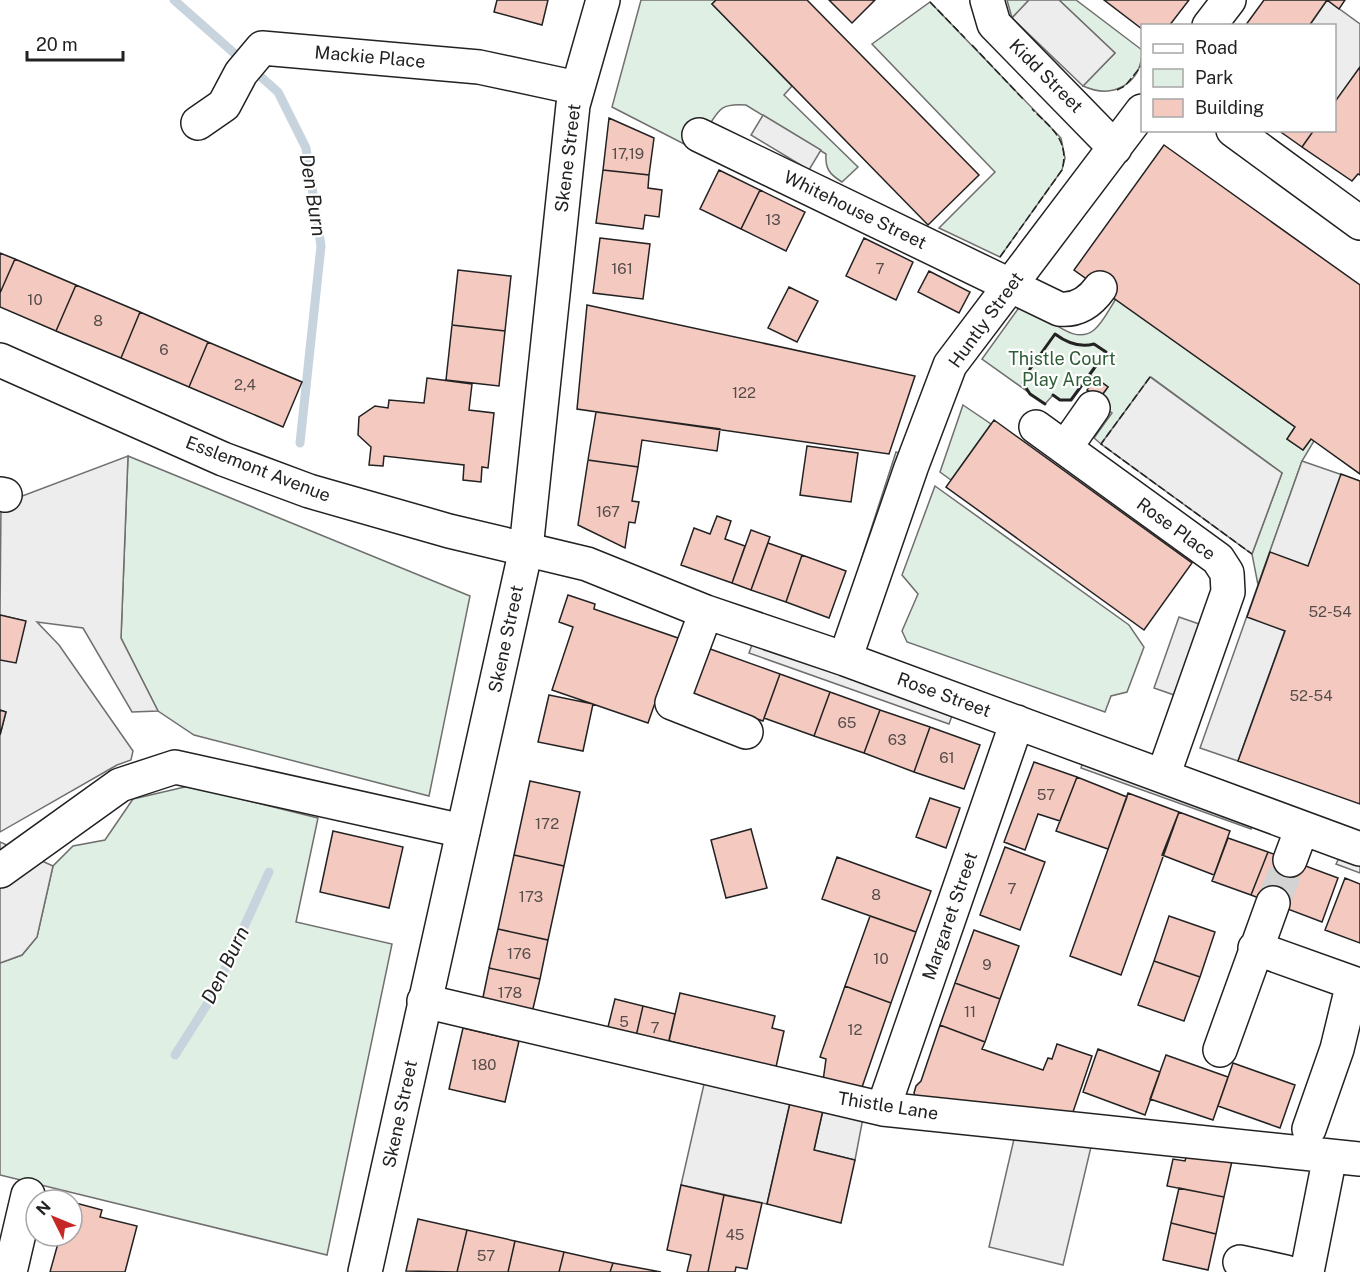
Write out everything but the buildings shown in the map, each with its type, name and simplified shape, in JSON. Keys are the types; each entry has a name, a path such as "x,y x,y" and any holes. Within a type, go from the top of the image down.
{"street":[{"name":"Skene Street","path":"365,1272 526,549 561,210 577,88 603,0"},
{"name":"Kidd Street","path":"987,0 994,24 1114,148"},
{"path":"1211,24 1229,0"},
{"name":"Mackie Place","path":"198,123 224,105 242,74 262,48 479,67 577,88"},
{"name":"Huntly Street","path":"845,658 911,468 950,365 1141,114"},
{"path":"1236,132 1360,223"},
{"name":"Whitehouse Street","path":"699,135 1010,285 1067,310 1085,304 1100,288"},
{"name":"Esslemont Avenue","path":"0,360 223,459 309,491 448,531 526,549"},
{"path":"1065,448 1094,408"},
{"name":"Rose Place","path":"1036,427 1218,559 1227,573 1228,592 1163,776"},
{"name":"Rose Street","path":"526,549 587,564 706,612 845,658 1360,849"},
{"path":"706,612 672,703 746,732"},
{"name":"Margaret Street","path":"883,1109 1017,722"},
{"path":"0,870 120,785 175,767 463,831"},
{"path":"1290,860 1302,828"},
{"path":"1220,1050 1273,903"},
{"path":"1256,948 1353,983 1337,1049 1309,1129"},
{"name":"Thistle Lane","path":"424,1001 883,1109 1345,1157"},
{"path":"1307,1272 1345,1157"},
{"path":"10,1272 24,1212"},
{"path":"1240,1262 1286,1272"}],"green space":[{"path":"641,0 716,0 712,4 792,86 784,95 858,167 842,182 829,170 826,154 746,105 726,106 718,112 707,129 696,125 686,145 612,107"},
{"path":"1007,0 1029,0 1012,18"},
{"path":"1059,0 1076,0 1141,49 1141,62 1137,72 1124,86 1105,91 1083,86 1115,53"},
{"path":"930,2 1061,138 1065,158 1062,170 1000,257 939,228 995,172 872,44"},
{"name":"Thistle Court Play Area","path":"1116,299 1295,427 1287,439 1303,450 1311,439 1314,441 1302,461 1258,585 1252,554 1282,473 1151,377 1101,444 1094,438 1112,413 1097,403 1108,387 1091,375 1071,400 1060,400 1053,395 1045,404 982,359 1018,309 1037,314 1066,331 1085,334 1097,327"},
{"path":"963,405 991,424 951,480 940,472"},
{"path":"128,456 470,596 429,796 194,735 158,711 121,638"},
{"path":"935,486 1129,625 1144,647 1127,692 1111,696 1105,712 907,642 902,631 918,594 902,575"},
{"path":"189,786 318,818 296,922 392,944 327,1255 84,1196 84,1188 53,1188 0,1175 0,963 22,955 37,937 53,866 73,846 105,840 133,799"}],"shaded area":[{"path":"1029,0 1059,0 1115,53 1083,86 1012,18"},
{"path":"1327,0 1360,24 1360,67 1336,102 1336,24 1310,24"},
{"path":"763,115 821,150 809,170 751,135"},
{"path":"1150,377 1282,473 1252,554 1101,444"},
{"path":"896,452 905,455 870,563 861,560"},
{"path":"128,456 121,638 158,711 132,712 83,628 37,622 59,645 133,751 131,760 117,765 0,832 0,735 6,712 0,710 0,660 25,621 0,615 1,504"},
{"path":"1302,461 1360,481 1308,566 1238,761 1200,748"},
{"path":"1179,617 1202,625 1177,696 1154,688"},
{"path":"753,642 953,713 949,724 749,653"},
{"path":"1084,757 1254,819 1251,829 1081,768"},
{"path":"0,842 53,866 37,937 22,955 0,963"},
{"path":"1341,854 1360,861 1360,873 1336,864"},
{"path":"704,1084 790,1103 767,1204 681,1185"},
{"path":"823,1110 863,1118 855,1160 814,1150"},
{"path":"1014,1139 1091,1147 1063,1265 989,1247"}],"waterway":[{"name":"Den Burn","path":"174,0 278,92 306,148 321,246 300,443"},
{"name":"Den Burn","path":"175,1055 213,995 269,872"}],"tunnel":[{"path":"1273,903 1290,860"}],"fence":[{"path":"930,2 965,38"},
{"path":"972,45 1023,99"},
{"path":"1117,90 1125,86 1141,66"},
{"path":"1000,257 1062,170 1064,160 1061,143 1052,129 1032,109"},
{"path":"1150,377 1101,444 1252,554"}],"wall":[{"path":"1045,404 1030,394 1023,383 1025,376 1055,334 1073,344 1094,344 1106,352 1071,400 1060,400 1053,395"}]}
